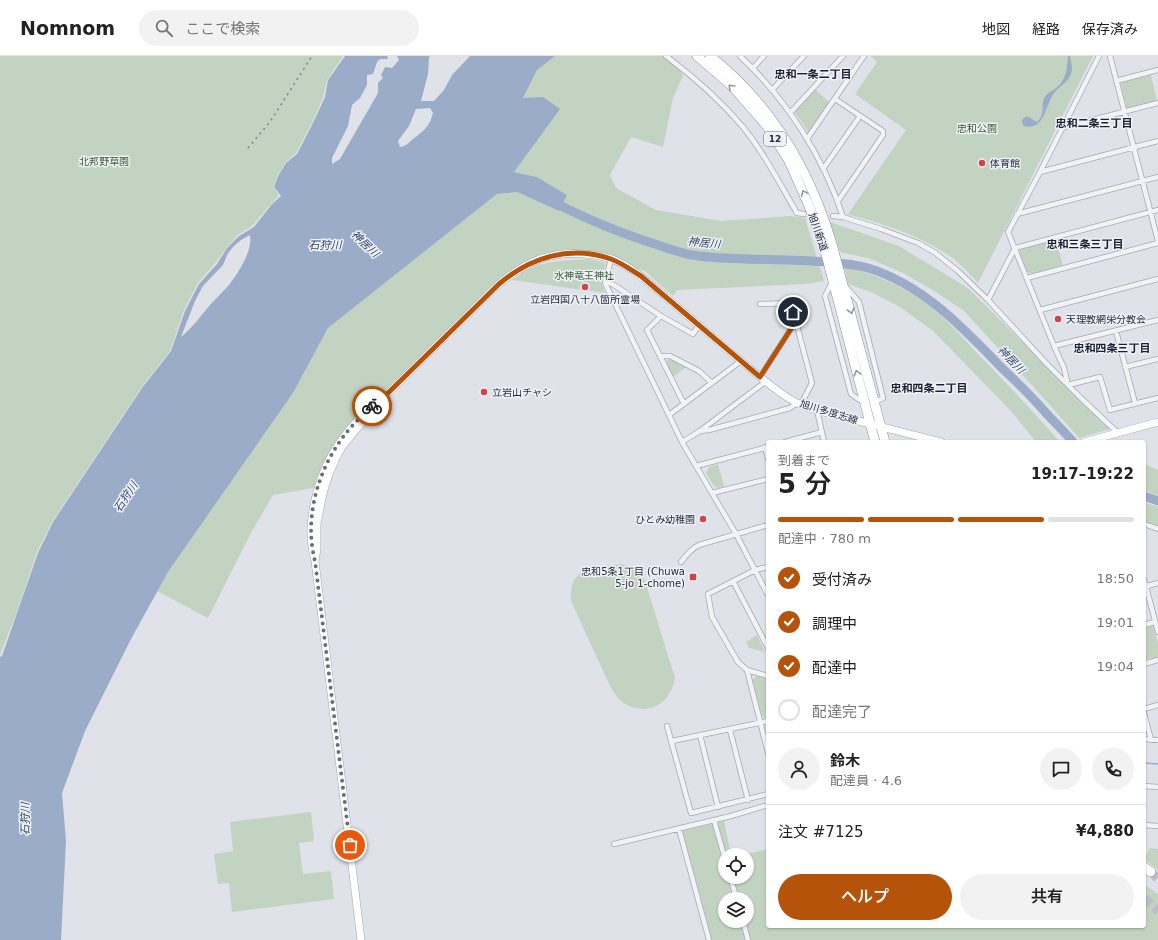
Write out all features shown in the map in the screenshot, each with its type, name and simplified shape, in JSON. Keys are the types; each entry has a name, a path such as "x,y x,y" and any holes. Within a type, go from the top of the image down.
{"highway":[{"name":"旭川新道","path":"697,56 732,86 766,125 788,159 809,206 835,276 870,404 881,428 884,440"},
{"name":"旭川新道","path":"710,56 755,98 773,121 794,152 812,187 826,221 832,244 835,276 844,284 870,404 871,424 875,440"}],"main road":[{"name":"旭川多度志線","path":"362,940 315,561 312,550 310,532 311,519 318,487 326,465 343,436 374,404 387,394 499,284 512,273 528,264 557,254 594,255 611,259 641,276 763,379 799,403 817,410 881,428 932,440"},
{"path":"1091,440 1158,422"}],"street":[{"path":"666,56 717,99 743,128 762,154 797,213 804,214"},
{"path":"740,56 772,90 790,113 807,139 838,201 843,217"},
{"path":"752,68 764,56"},
{"path":"772,90 804,56"},
{"path":"790,113 843,56"},
{"path":"807,139 864,56"},
{"path":"1068,385 1064,368 1008,232 1098,56"},
{"path":"1027,278 1158,242 1110,56"},
{"path":"1116,81 1158,70"},
{"path":"835,98 883,131 883,135 838,201"},
{"path":"1061,128 1158,103"},
{"path":"823,169 860,116"},
{"path":"1040,172 1158,141"},
{"path":"1017,214 1158,177"},
{"path":"988,300 1015,248 1158,210"},
{"path":"833,216 843,217 881,229 918,243 934,252 958,271 988,300 1068,385 1118,433"},
{"path":"611,259 605,283 682,442 736,534 766,591"},
{"path":"1040,310 1158,279"},
{"path":"605,283 610,283 617,287 661,316 693,334 699,325"},
{"path":"700,431 709,430 790,408 799,403 812,383 791,303 760,304"},
{"path":"661,316 648,330 684,404"},
{"path":"1054,346 1158,320"},
{"path":"682,442 700,431 763,379 796,321"},
{"path":"1116,331 1136,404"},
{"path":"661,356 670,356 699,371 712,383"},
{"path":"1125,367 1158,358"},
{"path":"669,415 741,361"},
{"path":"1068,385 1100,377 1110,410 1158,398"},
{"path":"817,410 824,440"},
{"path":"792,440 822,432"},
{"path":"696,466 766,447"},
{"path":"712,493 766,480"},
{"path":"1146,525 1158,529"},
{"path":"680,562 685,555 699,544 766,526"},
{"path":"766,567 755,570 708,594 712,617 738,662 747,670 766,675"},
{"path":"732,581 766,644"},
{"path":"1146,587 1158,583"},
{"path":"1146,590 1158,632"},
{"path":"1146,624 1155,622"},
{"path":"1146,663 1158,660"},
{"path":"747,670 766,746"},
{"path":"1146,708 1158,705"},
{"path":"1146,721 1151,740"},
{"path":"672,741 766,722"},
{"path":"667,726 691,813 766,795"},
{"path":"730,730 748,800"},
{"path":"700,735 718,807"},
{"path":"1146,739 1158,740"},
{"path":"1146,786 1158,786"},
{"path":"614,844 679,829 766,806"},
{"path":"714,820 722,848"},
{"path":"1146,825 1158,826"},
{"path":"679,829 709,940"},
{"path":"745,928 748,940"}],"green space":[{"name":"北邦野草園","path":"0,56 343,56 327,80 323,98 296,153 286,162 277,176 273,187 279,195 253,225 238,235 198,283 184,310 170,351 141,388 52,522 37,552 18,609 0,655"},
{"path":"555,56 672,56 683,76 673,98 663,147 631,137 610,175 616,188 656,210 721,221 790,216 805,218 824,281 807,284 677,290 673,296 645,271 625,266 611,259 557,254 512,273 355,423 318,487 273,495 252,531 208,618 157,591 168,572 293,393 328,328 497,194 517,192 559,211 567,195 537,177 514,172 559,109 523,98 537,70"},
{"name":"忠和公園","path":"871,56 1093,56 978,283 955,260 927,243 876,222 848,214 906,130 855,94 877,62"},
{"path":"1151,75 1157,101 1127,109 1121,84 1122,82"},
{"path":"815,89 829,102 809,133 794,111"},
{"path":"830,222 899,246 968,288 1110,429 1079,438 964,311 931,289 901,272 868,258 840,252"},
{"path":"1056,240 1063,266 1032,274 1027,272 1019,252 1021,249"},
{"name":"水神竜王神社","path":"588,259 606,263 600,279 605,293 512,280 523,272 538,265"},
{"path":"844,265 896,285 932,308 960,334 1058,440 1034,440 1011,411 933,331 900,307 871,292 848,284"},
{"path":"670,358 686,367 673,377 666,362"},
{"path":"718,464 724,486 719,488 714,486 706,473 709,467"},
{"path":"1146,465 1158,470 1158,496 1146,491"},
{"path":"1146,503 1158,507 1158,527 1146,523"},
{"path":"622,564 634,569 644,578 675,678 672,689 666,699 657,706 651,708 645,709 629,706 615,694 571,601 571,589 574,581 585,570 602,566"},
{"path":"1153,626 1158,643 1158,657 1146,660 1146,628"},
{"path":"757,635 765,652 749,648 746,642"},
{"path":"757,675 766,677 766,718 762,716 752,680"},
{"path":"311,812 314,841 299,843 303,874 331,871 334,899 232,912 229,883 218,884 214,854 233,851 230,822"},
{"path":"724,821 730,848 718,848 718,884 754,884 754,852 766,849 766,928 1146,928 1146,886 1158,894 1158,940 712,940 682,831"},
{"path":"1150,848 1158,849 1158,870 1146,861 1146,855"}],"water":[{"name":"石狩川","path":"345,56 387,56 388,59 380,59 377,62 373,74 367,75 367,85 360,98 352,105 348,126 332,158 332,164 340,159 378,93 378,83 383,78 381,75 385,67 392,68 399,60 397,56 430,56 428,74 421,101 434,101 444,90 452,75 470,56 555,56 537,70 523,98 543,97 560,109 514,172 537,177 567,195 559,211 517,192 497,194 328,328 293,393 168,572 131,639 85,731 62,793 66,841 61,940 0,940 0,657 2,656 38,553 53,522 142,388 171,351 185,311 199,284 217,264 227,248 239,236 254,227 272,204 281,196 274,187 278,176 286,163 297,154 325,97 328,80","holes":["430,108 433,113 430,122 423,131 409,143 400,147 398,141 409,126 416,109","250,235 247,255 229,285 181,337 195,301 203,286 223,265 228,253 234,246"]},
{"path":"1068,56 1070,56 1072,67 1070,77 1054,93 1044,116 1040,121 1031,127 1024,126 1022,120 1025,117 1037,122 1041,117 1044,98 1048,93 1060,85 1067,69"}],"waterway":[{"name":"神居川","path":"552,201 578,214 619,231 689,255 715,258 842,263 868,268 888,276 907,285 925,297 958,324 1026,391 1071,440"},
{"name":"神居川","path":"1146,497 1158,501"},
{"path":"1146,763 1158,764"}],"tunnel":[{"path":"1151,872 1158,879"},
{"path":"1146,900 1158,911"}],"railway":[{"path":"248,148 270,122 312,56"}],"way so far":[{"path":"350,845 315,561 310,532 311,519 318,487 326,465 343,436 372,406"}],"place":[{"name":"体育館","path":"982,163"},
{"name":"立岩四国八十八箇所霊場","path":"585,287"},
{"name":"天理教網栄分教会","path":"1058,319"},
{"name":"立岩山チャシ","path":"484,392"},
{"name":"ひとみ幼稚園","path":"703,519"},
{"name":"忠和5条1丁目 (Chuwa 5-jo 1-chome)","path":"693,577"}],"district":[{"name":"忠和一条二丁目","path":"813,74"},
{"name":"忠和二条三丁目","path":"1094,123"},
{"name":"忠和三条三丁目","path":"1085,244"},
{"name":"忠和四条三丁目","path":"1112,348"},
{"name":"忠和四条二丁目","path":"929,388"}],"route":[{"path":"372,406 387,394 512,273 528,264 557,254 576,253 594,255 611,259 625,266 641,276 760,377 796,321 793,312"}]}
